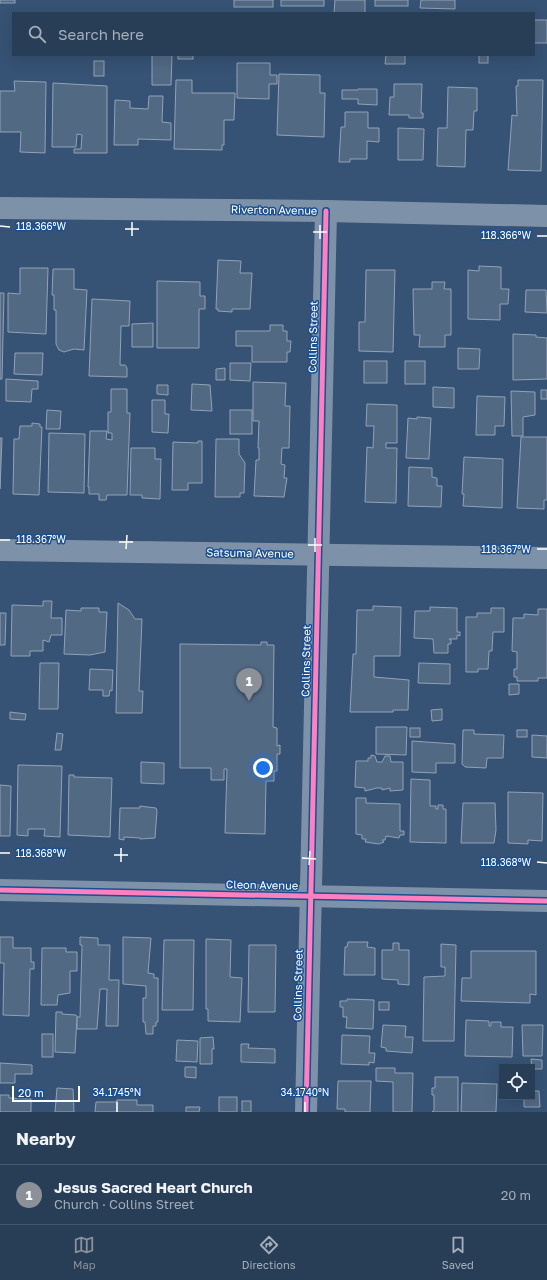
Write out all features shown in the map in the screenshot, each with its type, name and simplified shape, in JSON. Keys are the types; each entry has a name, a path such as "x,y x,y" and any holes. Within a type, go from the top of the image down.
{"street":[{"name":"Riverton Avenue","path":"0,208 326,211 547,216"},
{"name":"Collins Street","path":"306,1112 326,211"},
{"name":"Satsuma Avenue","path":"0,550 547,558"},
{"name":"Cleon Avenue","path":"0,890 547,901"}],"building":[{"path":"0,0 15,0 15,3 0,3"},
{"path":"234,0 273,0 273,7 234,7"},
{"path":"281,0 324,0 324,6 281,6"},
{"path":"335,0 365,0 365,12 334,12"},
{"path":"375,0 408,0 408,6 375,6"},
{"path":"421,0 455,0 455,9 420,8"},
{"path":"535,20 547,20 547,43 535,43"},
{"path":"152,56 172,56 171,85 152,85"},
{"path":"178,56 193,56 193,59 178,59"},
{"path":"386,56 405,56 405,64 385,64"},
{"path":"479,56 488,56 488,63 479,63"},
{"path":"94,61 104,61 104,76 94,76"},
{"path":"237,63 270,63 270,75 277,75 277,84 269,84 269,99 237,98"},
{"path":"279,74 320,75 320,93 325,93 324,137 277,135"},
{"path":"176,80 192,80 192,93 235,93 234,120 224,120 224,145 222,145 222,150 174,149"},
{"path":"518,80 543,80 541,171 508,170 512,115 517,116 516,86 518,86"},
{"path":"14,81 46,82 45,153 20,152 21,132 0,132 0,91 15,91"},
{"path":"53,83 107,86 107,153 74,153 74,149 81,149 82,135 77,134 76,147 52,147"},
{"path":"394,84 422,84 421,113 423,113 423,118 409,118 409,115 389,115 390,97 394,97"},
{"path":"448,87 477,88 477,111 474,111 473,130 466,130 465,167 437,166 438,128 447,128"},
{"path":"377,89 377,105 358,104 358,99 342,99 342,90"},
{"path":"149,96 163,96 162,122 171,123 171,140 138,139 138,145 114,145 115,100 130,101 130,108 148,109"},
{"path":"345,112 368,112 368,128 379,128 379,142 367,141 367,159 350,159 350,162 339,162 341,127 345,127"},
{"path":"398,128 424,129 423,160 398,160"},
{"path":"218,260 241,261 240,273 252,273 250,309 232,309 232,312 218,311 218,309 216,309"},
{"path":"479,266 501,267 501,289 509,289 508,304 500,304 500,320 468,319 468,270 479,271"},
{"path":"20,268 48,268 46,334 8,332 8,293 20,294"},
{"path":"53,269 74,269 74,289 87,290 84,350 74,349 64,352 59,350 56,344 56,310 54,310 54,295 52,295"},
{"path":"366,270 395,270 393,352 359,351 359,322 365,322"},
{"path":"157,281 200,282 200,296 205,296 205,309 199,309 199,348 157,348"},
{"path":"432,282 445,282 444,289 451,289 451,335 445,335 445,347 419,347 420,335 414,335 413,289 432,289"},
{"path":"526,290 546,290 547,313 525,312"},
{"path":"0,293 4,293 2,379 0,379"},
{"path":"92,299 130,301 129,326 121,326 120,365 125,365 127,368 127,377 89,376"},
{"path":"153,323 153,347 132,347 132,324"},
{"path":"270,325 283,325 283,331 287,331 287,341 291,341 290,352 287,352 287,362 252,362 252,346 236,346 236,331 270,331"},
{"path":"513,334 536,335 536,337 547,338 547,379 513,380"},
{"path":"458,348 480,349 479,369 458,369"},
{"path":"15,353 43,353 42,375 14,374"},
{"path":"364,361 387,361 387,383 364,383"},
{"path":"405,361 425,361 425,384 405,384"},
{"path":"230,363 251,363 250,381 230,380"},
{"path":"225,368 225,380 216,380 216,369"},
{"path":"6,379 38,381 38,389 32,389 31,402 6,401"},
{"path":"253,382 286,383 285,406 290,406 289,448 282,448 281,464 285,465 284,478 287,478 284,497 254,496 256,460 259,460 259,421 253,421"},
{"path":"192,384 210,385 212,411 191,410"},
{"path":"157,385 168,385 168,395 157,394"},
{"path":"433,387 454,388 454,408 433,407"},
{"path":"111,389 127,389 127,413 130,413 127,495 107,495 106,500 99,500 99,494 89,494 88,487 90,431 107,431 106,439 112,440 112,433 108,433 108,412 111,412"},
{"path":"541,390 547,390 547,399 541,399"},
{"path":"511,391 535,392 535,415 523,417 523,436 512,436"},
{"path":"477,396 505,397 504,426 495,426 495,435 476,435"},
{"path":"152,400 165,400 165,414 169,414 168,433 152,432"},
{"path":"367,404 397,405 397,443 386,443 386,448 397,448 396,503 365,502 367,447 373,448 374,426 366,426"},
{"path":"47,410 61,411 60,429 46,429"},
{"path":"230,410 252,410 252,434 230,434"},
{"path":"417,417 431,418 429,459 406,458 408,418 417,419"},
{"path":"32,423 40,424 40,427 42,427 39,495 13,494 14,439 19,439 20,426 32,426"},
{"path":"49,433 85,434 84,493 48,492"},
{"path":"521,437 547,437 547,500 544,500 544,509 517,508"},
{"path":"0,438 2,438 0,489"},
{"path":"216,439 239,439 239,454 245,463 244,493 240,493 240,497 215,497"},
{"path":"198,441 202,441 202,483 188,483 188,490 172,490 173,442 198,443"},
{"path":"131,448 155,448 155,459 161,459 160,499 142,498 142,495 130,495"},
{"path":"464,457 503,459 502,508 463,506 464,494 462,494"},
{"path":"409,467 432,468 432,477 437,478 437,486 442,486 441,507 408,506"},
{"path":"43,601 52,601 51,618 62,618 62,635 51,635 49,642 43,640 43,651 30,651 30,656 11,656 12,605 43,606"},
{"path":"118,603 129,610 135,619 142,619 139,691 143,691 142,713 116,713"},
{"path":"373,606 401,607 400,656 374,656 374,677 409,680 408,710 393,710 393,712 350,712 353,654 356,654 357,610 373,610"},
{"path":"430,607 457,608 457,632 460,632 460,636 457,635 457,639 449,639 451,640 451,644 448,644 448,653 434,653 433,639 414,638 415,611 430,611"},
{"path":"81,608 99,608 99,612 107,612 105,652 90,655 64,654 66,610 81,611"},
{"path":"491,608 504,608 504,632 493,632 492,651 489,651 488,669 478,669 478,672 466,672 466,617 477,617 477,613 491,613"},
{"path":"538,609 547,609 547,678 538,678 538,681 517,681 517,677 514,677 514,669 517,669 517,652 512,651 513,618 524,618 524,614 538,615"},
{"path":"0,613 6,613 5,645 0,645"},
{"path":"261,642 267,642 267,645 274,645 273,727 277,728 277,746 280,745 280,754 277,754 277,771 274,771 274,781 266,781 265,834 225,833 227,769 224,769 224,780 211,780 211,768 180,768 180,644 261,645"},
{"path":"40,663 59,663 58,709 39,709"},
{"path":"419,663 450,664 450,684 418,683"},
{"path":"90,669 113,670 112,691 110,690 109,696 103,696 103,690 89,690"},
{"path":"509,684 519,684 519,694 509,695"},
{"path":"442,709 442,720 432,721 431,710"},
{"path":"10,712 26,714 25,720 10,719"},
{"path":"376,727 407,727 406,755 376,754"},
{"path":"410,728 420,728 420,737 410,737"},
{"path":"463,730 474,730 474,734 504,735 503,758 487,758 486,768 465,767 462,764"},
{"path":"517,730 527,730 527,737 517,737"},
{"path":"57,733 63,734 61,750 55,750"},
{"path":"532,735 547,736 547,758 532,757"},
{"path":"412,741 455,744 455,763 436,763 436,773 412,772"},
{"path":"371,755 375,756 377,762 382,762 385,756 390,756 391,762 403,762 403,790 390,791 390,788 382,790 382,788 377,788 365,791 365,788 355,787 356,761 368,761 368,758 371,758"},
{"path":"141,762 164,763 164,784 141,783"},
{"path":"18,765 62,766 60,837 44,836 45,829 28,829 28,836 17,835"},
{"path":"69,775 74,775 74,777 112,778 110,837 68,835"},
{"path":"411,779 430,780 430,806 436,806 436,809 438,809 438,805 443,805 443,809 446,809 446,843 410,842"},
{"path":"0,785 11,786 10,836 0,836"},
{"path":"508,792 543,793 542,841 528,840 528,844 508,843"},
{"path":"356,798 366,798 366,803 400,804 400,831 404,831 404,835 400,835 399,838 386,836 385,840 382,840 384,842 379,844 365,842 366,839 362,839 362,835 356,834"},
{"path":"463,803 495,803 496,830 494,843 461,843"},
{"path":"140,806 156,808 155,838 140,839 124,837 124,840 119,839 120,808 140,808"},
{"path":"0,937 13,937 13,948 31,948 31,962 34,962 34,969 30,969 29,1016 3,1015 4,963 0,963"},
{"path":"80,937 98,938 98,945 110,945 109,980 119,980 118,1026 106,1026 107,989 100,989 97,1029 77,1029 77,1017 80,1017 82,945 80,945"},
{"path":"123,937 151,938 148,973 154,974 154,978 158,978 158,1022 156,1022 156,1026 153,1026 153,1034 146,1034 145,1022 143,1022 143,998 146,998 146,986 123,984"},
{"path":"206,939 231,940 230,977 242,978 240,1022 208,1021 208,1009 206,1009"},
{"path":"164,940 194,940 193,1010 162,1010"},
{"path":"348,942 368,942 367,947 375,948 375,975 344,975 345,947 347,947"},
{"path":"393,943 399,943 399,950 409,950 409,985 398,984 398,980 382,979 382,950 393,950"},
{"path":"441,944 456,945 454,1041 423,1041 424,977 445,976 445,967 441,967"},
{"path":"249,945 276,945 275,1012 248,1012"},
{"path":"42,948 66,948 66,952 77,952 77,971 70,971 70,993 58,995 57,1005 41,1005"},
{"path":"471,951 536,951 536,995 530,994 530,1003 461,1001 462,978 471,978"},
{"path":"347,999 374,1000 373,1029 346,1028 347,1017 343,1017 343,1007 340,1007 340,1001 347,1001"},
{"path":"379,1002 389,1002 389,1010 379,1010"},
{"path":"56,1012 76,1015 77,1017 75,1053 55,1052"},
{"path":"466,1020 489,1021 489,1026 491,1026 491,1022 501,1022 501,1027 513,1027 512,1057 465,1056"},
{"path":"383,1025 406,1026 405,1037 413,1037 412,1053 386,1051 386,1048 381,1047"},
{"path":"522,1025 543,1025 542,1056 523,1056"},
{"path":"42,1034 53,1034 53,1057 42,1057"},
{"path":"342,1035 370,1036 369,1053 375,1053 374,1063 369,1062 369,1065 341,1064"},
{"path":"213,1037 214,1049 212,1049 212,1064 200,1064 200,1038"},
{"path":"177,1040 198,1041 197,1062 176,1061"},
{"path":"241,1044 249,1044 248,1048 275,1049 275,1063 241,1062"},
{"path":"531,1059 542,1060 542,1069 535,1069 535,1064 532,1064"},
{"path":"0,1063 32,1065 32,1074 15,1074 15,1083 0,1083"},
{"path":"185,1067 196,1067 196,1078 185,1077"},
{"path":"376,1068 395,1068 395,1073 413,1073 412,1112 393,1112 393,1082 376,1081"},
{"path":"435,1077 458,1077 458,1112 432,1112 434,1110 434,1095 432,1095 432,1088 435,1088"},
{"path":"338,1081 371,1081 370,1112 345,1112 345,1109 337,1109"},
{"path":"462,1083 497,1084 496,1112 461,1112"},
{"path":"57,1088 73,1089 74,1112 55,1112"},
{"path":"535,1091 539,1091 540,1107 524,1107 524,1100 535,1100"},
{"path":"0,1095 9,1095 9,1098 31,1099 31,1112 0,1112"},
{"path":"219,1097 237,1097 237,1112 219,1112"},
{"path":"117,1100 137,1100 137,1105 153,1105 153,1112 117,1112"},
{"path":"242,1101 251,1101 251,1112 242,1112"},
{"path":"96,1102 117,1102 117,1112 95,1112"},
{"path":"186,1107 200,1107 199,1112 186,1112"}],"cycle path":[{"path":"306,1112 326,211"},
{"path":"0,890 547,901"}],"place":[{"name":"Jesus Sacred Heart Church","path":"249,701"}]}
